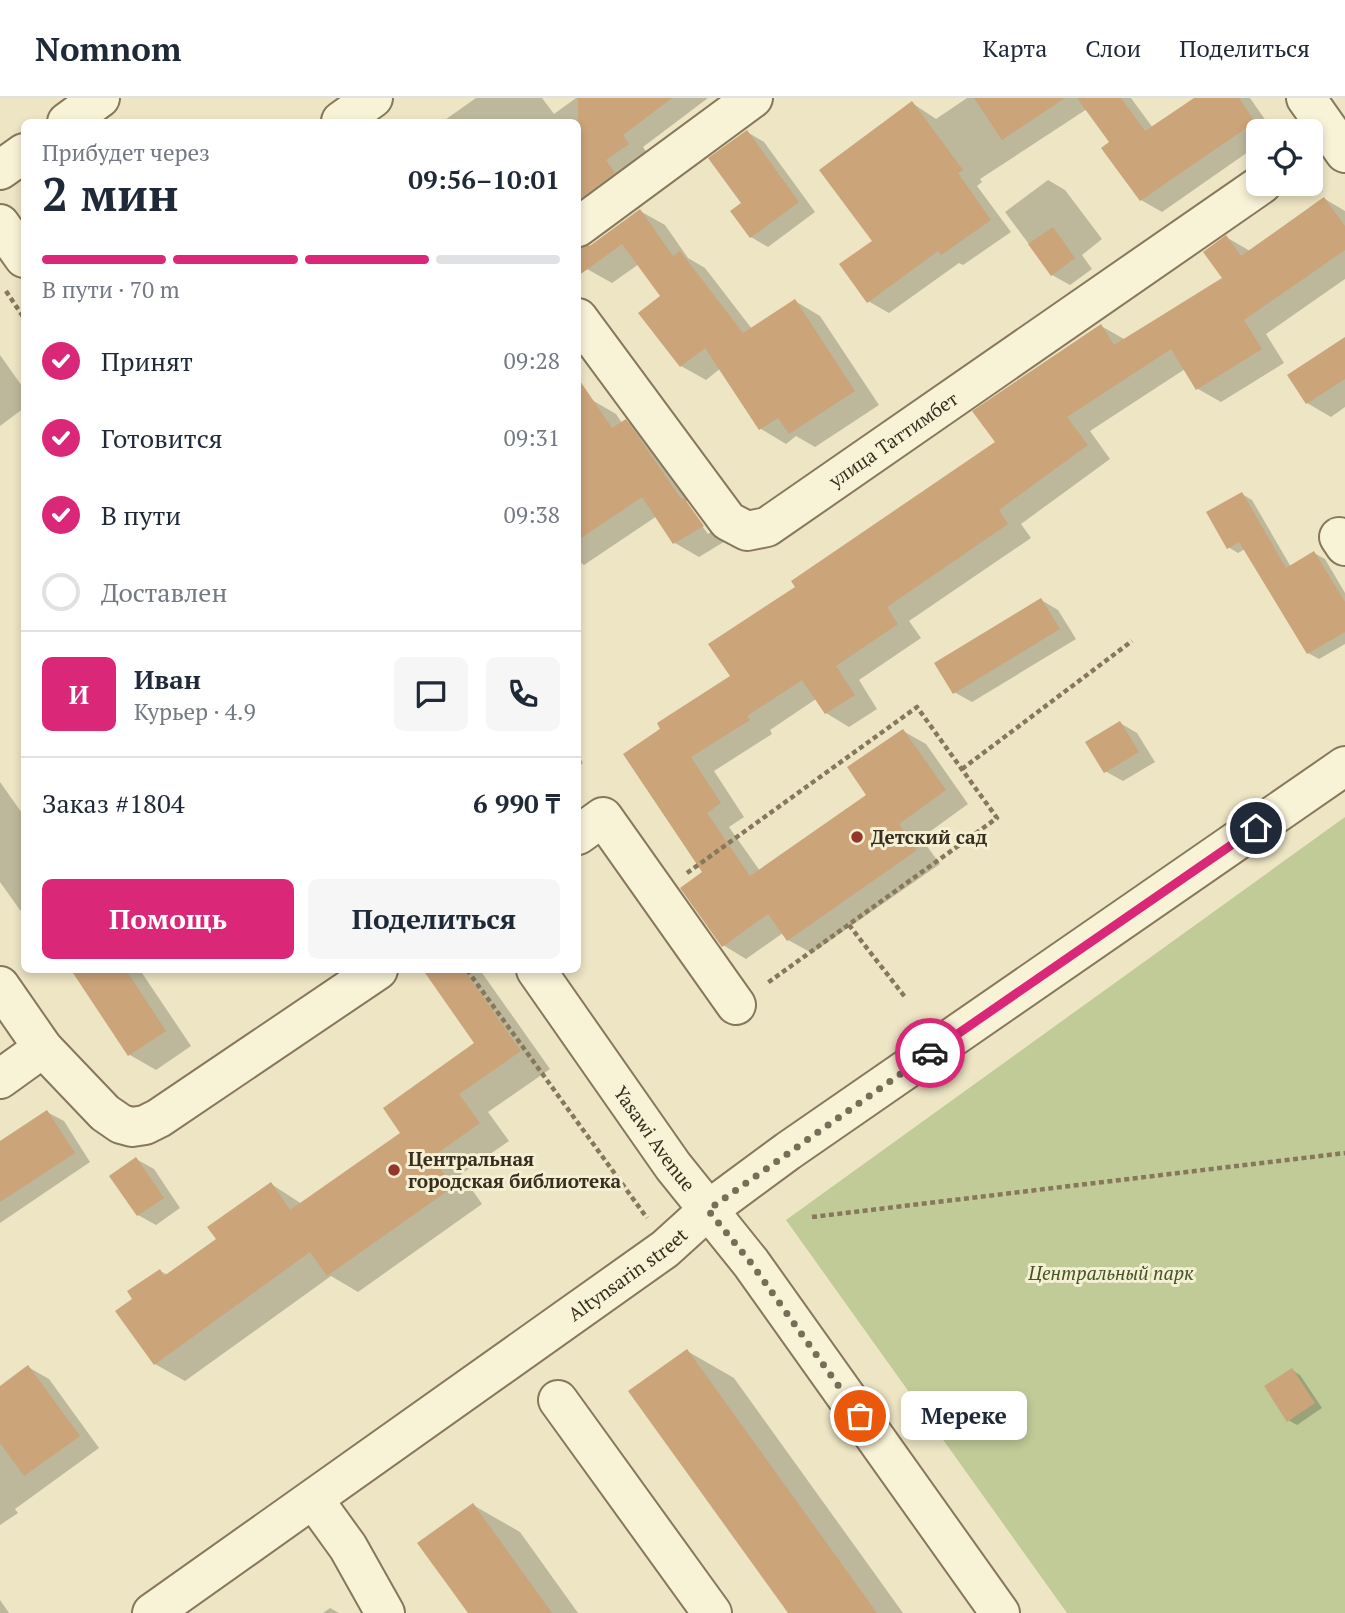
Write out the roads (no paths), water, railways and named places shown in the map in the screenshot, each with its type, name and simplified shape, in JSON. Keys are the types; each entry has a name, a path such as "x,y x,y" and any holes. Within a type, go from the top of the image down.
{"street":[{"path":"71,119 100,98"},
{"path":"344,119 373,98"},
{"path":"581,225 753,98"},
{"path":"1306,98 1333,142"},
{"path":"0,170 21,155"},
{"name":"улица Таттимбет","path":"581,322 728,521 747,531 767,527 1246,195"},
{"path":"0,224 21,254"},
{"name":"Altynsarin street","path":"152,1613 665,1249 708,1210 788,1151 1345,766"},
{"path":"581,833 603,817 736,1005"},
{"path":"0,986 43,1048 112,1119 132,1127 145,1125 159,1118 374,973"},
{"name":"Yasawi Avenue","path":"538,973 673,1166 751,1263 1000,1613"},
{"path":"0,1079 43,1048"},
{"path":"558,1400 712,1613"},
{"path":"314,1500 348,1547 385,1613"}],"place":[{"name":"Детский сад","path":"857,837"},
{"name":"Центральная городская библиотека","path":"394,1170"},
{"name":"Мереке","path":"860,1416"}],"park label":[{"name":"Центральный парк","path":"1111,1273"}]}
